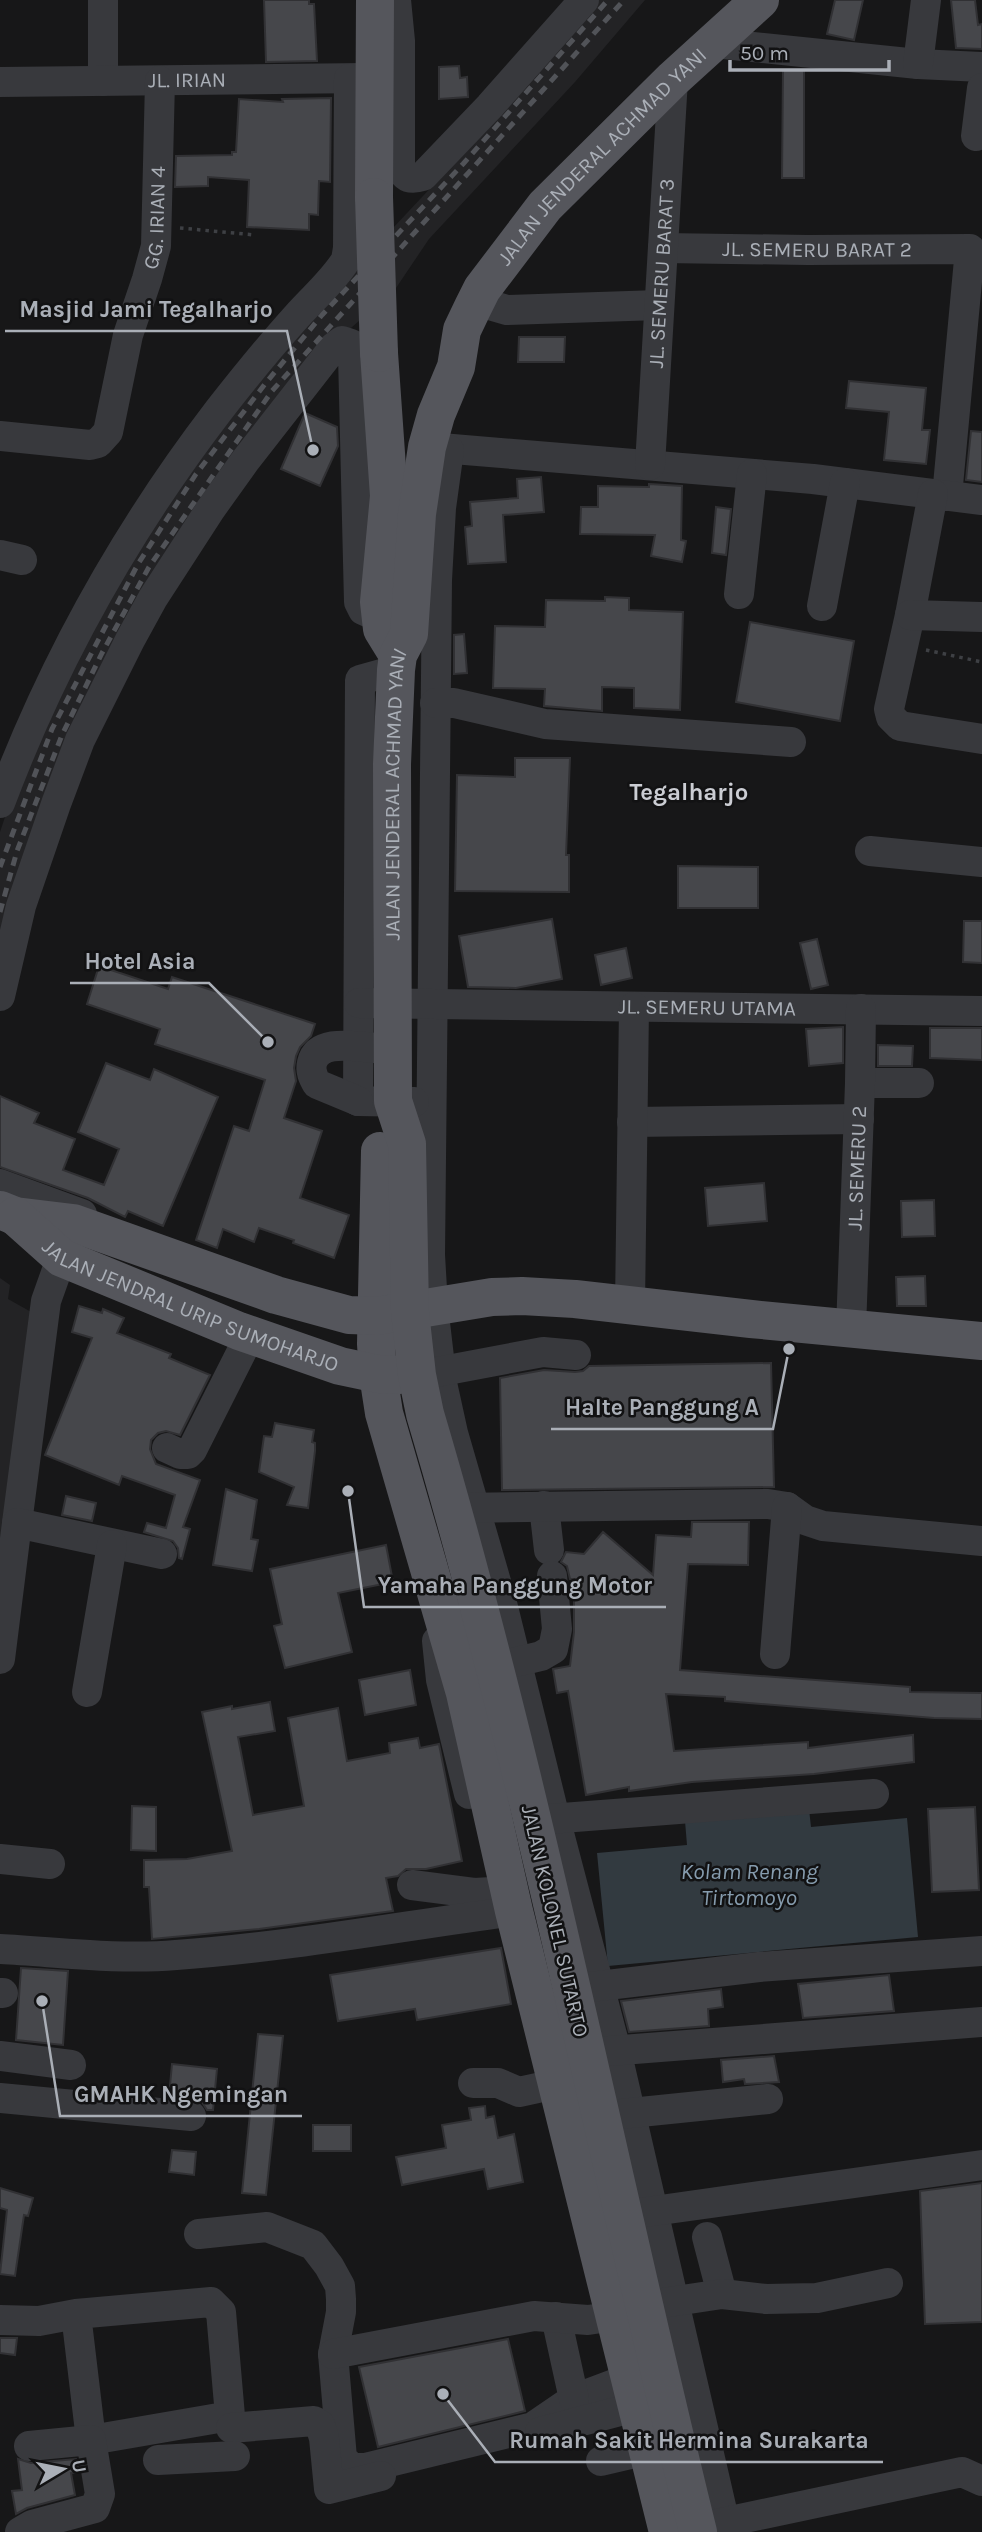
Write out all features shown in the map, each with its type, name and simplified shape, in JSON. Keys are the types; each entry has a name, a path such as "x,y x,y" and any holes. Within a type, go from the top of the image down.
{"main road":[{"path":"375,0 362,79 374,197 379,353 403,505 379,602 387,673"},
{"name":"JALAN JENDERAL ACHMAD YANI","path":"407,1312 407,1144 376,1101 375,1003 376,904 392,764 387,673 409,634 403,505 411,419 440,357 469,316 482,289 545,206 674,79 760,0"},
{"name":"JALAN JENDERAL ACHMAD YANI","path":"403,505 438,449 436,415 456,366 469,316"},
{"name":"JALAN JENDRAL URIP SUMOHARJO","path":"5,1204 67,1240 154,1302 246,1341 377,1374 429,1373"},
{"name":"JALAN JENDRAL URIP SUMOHARJO","path":"67,1240 160,1248 276,1295 349,1315 407,1312 492,1297 575,1299 982,1341"},
{"path":"154,1302 160,1248"},
{"name":"JALAN KOLONEL SUTARTO","path":"407,1312 429,1373 425,1414 464,1508 491,1652 544,1819 639,2213 633,2310 622,2391 626,2455 699,2530"},
{"name":"JALAN KOLONEL SUTARTO","path":"407,1312 377,1374 389,1434 465,1693 503,1902 532,2013 633,2310 699,2530"},
{"path":"414,1518 464,1508"}],"street":[{"path":"103,0 103,81"},
{"path":"396,0 400,41 400,165 408,178 423,176 490,106 584,0"},
{"path":"918,64 926,0"},
{"path":"714,43 918,64 982,67"},
{"path":"0,803 45,694 70,644 137,528 219,409 346,260 362,79"},
{"name":"JL. IRIAN","path":"0,82 362,79"},
{"name":"JL. SEMERU BARAT 3","path":"650,465 674,79"},
{"name":"GG. IRIAN 4","path":"0,436 90,445 98,443 108,432 122,358 156,246 160,80"},
{"path":"975,136 982,88"},
{"name":"JL. SEMERU BARAT 2","path":"663,248 970,249 940,495"},
{"path":"469,316 508,310 659,305"},
{"path":"0,996 21,906 56,804 80,740 130,640 173,567 238,471 334,347 342,341 351,345 353,355 359,602 363,610 380,618"},
{"path":"407,1312 430,1255 434,764 440,521 438,449 752,474 982,500"},
{"path":"739,594 752,474"},
{"path":"822,606 845,483"},
{"path":"940,495 889,709 895,723 900,726 982,739"},
{"path":"910,615 982,617"},
{"path":"433,905 376,904 387,673 454,703 545,724 791,742"},
{"path":"392,764 434,764"},
{"path":"870,851 982,862"},
{"name":"JL. SEMERU UTAMA","path":"375,1003 982,1012"},
{"path":"630,1305 634,1007"},
{"name":"JL. SEMERU 2","path":"851,1329 861,1009"},
{"path":"375,1048 330,1046 320,1049 311,1068 317,1084 376,1101 430,1103"},
{"path":"860,1083 919,1083"},
{"path":"632,1122 859,1119"},
{"path":"0,1659 46,1301 67,1240"},
{"path":"167,1448 180,1454 188,1454 192,1450 246,1341"},
{"path":"429,1373 543,1352 576,1354"},
{"path":"874,1794 544,1819 516,1662 464,1508 748,1503 787,1507 805,1520 823,1526 982,1541"},
{"path":"516,1662 541,1656 553,1649 557,1629 544,1506"},
{"path":"775,1654 787,1507"},
{"path":"18,1523 162,1554"},
{"path":"87,1692 112,1545"},
{"path":"0,1859 50,1864"},
{"path":"412,1885 474,1893 503,1902"},
{"path":"0,1949 174,1956 249,1948 503,1902"},
{"path":"586,1988 759,1967 982,1951"},
{"path":"532,2013 542,2087 633,2310"},
{"path":"601,2051 982,2022"},
{"path":"0,2056 71,2065"},
{"path":"473,2083 498,2083 519,2092 542,2087"},
{"path":"0,2098 191,2116"},
{"path":"616,2114 768,2099"},
{"path":"639,2213 982,2165"},
{"path":"199,2234 267,2227 313,2245 340,2286 341,2312 333,2354 342,2459 352,2468 365,2468 533,2427 573,2399 622,2391"},
{"path":"707,2237 722,2294"},
{"path":"333,2354 534,2316 587,2320 722,2294 766,2299 817,2298 888,2283"},
{"path":"0,2320 39,2321 76,2314 206,2302 216,2305 222,2320 233,2443"},
{"path":"20,2532 32,2525 97,2506 100,2494 76,2314"},
{"path":"556,2317 573,2399"},
{"path":"158,2460 233,2443 308,2420 320,2425 324,2438 328,2487 331,2489 622,2391"},
{"path":"29,2446 91,2440 233,2443"},
{"path":"626,2455 649,2532"},
{"path":"699,2530 962,2472 982,2481"}],"path":[{"path":"158,225 254,235"},
{"path":"904,645 982,662"}],"shaded area":[{"path":"594,0 645,0 575,82 429,239 394,291 345,333 160,575 0,964 0,832 9,805 81,640 189,469 316,310 514,99"},
{"path":"0,1278 10,1285 8,1299 33,1313 0,1557"}],"water":[{"name":"Kolam Renang Tirtomoyo","path":"809,1809 811,1827 907,1818 918,1937 608,1966 597,1853 687,1845 685,1821"}],"building":[{"path":"264,0 309,0 309,4 314,4 317,61 266,62"},
{"path":"835,0 863,0 854,40 827,34"},
{"path":"951,0 975,0 978,25 982,24 982,49 956,48"},
{"path":"459,66 460,78 467,77 468,97 439,99 439,67"},
{"path":"783,70 804,70 804,178 782,178"},
{"path":"331,98 330,182 319,181 318,215 309,214 309,230 247,227 249,180 208,177 208,186 175,187 176,156 232,155 232,152 236,152 239,99 283,102 282,99"},
{"path":"519,337 565,337 564,362 518,362"},
{"path":"849,381 926,388 922,430 930,430 926,464 884,460 889,412 846,408"},
{"path":"305,413 337,427 338,446 320,486 281,469"},
{"path":"971,431 982,432 982,482 966,480"},
{"path":"541,477 544,512 503,515 506,562 468,564 465,527 472,526 470,502 518,498 517,479"},
{"path":"649,484 682,486 681,540 686,541 682,562 651,556 655,535 580,534 581,507 598,507 598,486 649,487"},
{"path":"716,507 731,509 726,555 712,553"},
{"path":"605,597 629,598 629,610 683,612 680,710 634,708 634,688 602,687 602,711 544,706 545,689 493,688 495,626 545,627 546,600 605,601"},
{"path":"750,622 854,641 840,721 736,702"},
{"path":"464,634 467,673 454,674 454,635"},
{"path":"515,758 570,758 566,855 569,855 569,892 455,891 457,775 515,777"},
{"path":"678,866 758,867 758,908 678,908"},
{"path":"552,919 562,979 516,988 468,987 459,936"},
{"path":"964,921 982,921 982,963 963,962"},
{"path":"817,939 828,985 811,989 800,943"},
{"path":"626,948 632,978 601,985 595,955"},
{"path":"99,966 168,989 172,977 315,1024 311,1036 300,1047 296,1056 296,1081 284,1118 322,1131 300,1198 349,1215 334,1258 259,1228 254,1242 223,1229 217,1248 196,1240 234,1126 249,1131 265,1080 155,1044 160,1029 87,1004"},
{"path":"843,1027 843,1063 809,1066 806,1029"},
{"path":"930,1028 982,1028 982,1060 930,1058"},
{"path":"878,1045 913,1046 912,1066 878,1066"},
{"path":"106,1063 150,1080 154,1069 218,1097 163,1226 128,1211 125,1217 88,1198 0,1167 0,1096 39,1113 34,1123 75,1139 63,1170 104,1185 119,1149 78,1132"},
{"path":"764,1183 767,1221 708,1226 705,1188"},
{"path":"934,1200 935,1236 902,1237 901,1201"},
{"path":"925,1276 926,1306 897,1306 896,1277"},
{"path":"79,1306 102,1313 103,1309 124,1318 117,1333 171,1354 169,1358 210,1375 180,1435 166,1431 158,1433 151,1440 150,1449 156,1464 200,1480 183,1527 190,1529 182,1559 179,1558 178,1548 173,1541 144,1532 147,1523 166,1528 175,1495 122,1476 119,1485 45,1455 92,1338 72,1332"},
{"path":"771,1363 774,1487 502,1490 500,1378 544,1370 583,1371 589,1366"},
{"path":"275,1423 314,1430 312,1442 315,1443 315,1451 308,1508 287,1505 294,1487 259,1472 264,1436 272,1437"},
{"path":"226,1489 257,1500 251,1539 258,1540 252,1571 213,1565"},
{"path":"66,1496 96,1503 92,1521 62,1515"},
{"path":"692,1522 749,1522 748,1565 688,1564 680,1670 910,1687 910,1692 982,1693 982,1719 934,1718 725,1701 725,1697 666,1694 674,1751 808,1742 808,1748 913,1735 914,1762 814,1774 692,1782 629,1791 629,1787 586,1795 568,1691 557,1693 553,1669 570,1666 574,1632 574,1579 570,1579 567,1566 561,1562 566,1552 584,1554 603,1532 653,1575 656,1535 691,1537"},
{"path":"386,1545 393,1582 338,1593 352,1652 285,1668 274,1626 282,1624 270,1569"},
{"path":"410,1670 416,1705 365,1715 359,1680"},
{"path":"270,1702 275,1731 238,1737 253,1815 304,1806 288,1718 338,1708 347,1761 390,1753 389,1743 418,1738 420,1748 439,1744 462,1861 426,1869 406,1869 398,1876 386,1878 393,1911 259,1929 152,1939 149,1887 144,1887 144,1860 187,1859 232,1851 202,1712"},
{"path":"132,1806 156,1807 156,1851 131,1850"},
{"path":"975,1807 979,1890 932,1892 928,1809"},
{"path":"501,1948 511,2004 417,2020 415,2009 338,2021 330,1975"},
{"path":"21,1968 68,1971 63,2045 16,2040"},
{"path":"889,1975 894,2011 803,2018 798,1984"},
{"path":"721,1989 723,2007 708,2009 709,2026 629,2032 621,2001"},
{"path":"258,2034 283,2036 266,2195 242,2193"},
{"path":"774,2056 779,2082 745,2084 744,2079 723,2082 721,2060"},
{"path":"172,2064 217,2069 213,2110 207,2110 202,2102 193,2099 169,2096"},
{"path":"485,2106 486,2118 494,2116 498,2138 514,2134 523,2182 488,2189 484,2169 402,2185 396,2157 446,2148 442,2125 471,2120 469,2108"},
{"path":"313,2125 351,2125 351,2151 313,2151"},
{"path":"172,2150 196,2152 194,2175 169,2172"},
{"path":"982,2183 982,2322 925,2324 920,2191"},
{"path":"0,2188 33,2198 28,2216 24,2215 15,2276 0,2274 7,2210 0,2208"},
{"path":"0,2338 17,2338 15,2355 0,2353"},
{"path":"508,2339 525,2411 378,2447 359,2367"},
{"path":"18,2459 31,2463 76,2459 79,2472 71,2473 75,2495 27,2508 16,2514 12,2491 22,2490"}],"railway":[{"path":"0,867 52,729 138,564 196,474 322,315 463,164 608,0"},
{"path":"0,912 17,851 62,735 102,653 149,567 272,391 624,0"}],"place":[{"name":"Masjid Jami Tegalharjo","path":"313,450"},
{"name":"Hotel Asia","path":"268,1042"},
{"name":"Halte Panggung A","path":"789,1349"},
{"name":"Yamaha Panggung Motor","path":"348,1491"},
{"name":"GMAHK Ngemingan","path":"42,2001"},
{"name":"Rumah Sakit Hermina Surakarta","path":"443,2394"}],"district":[{"name":"Tegalharjo","path":"689,792"}]}
